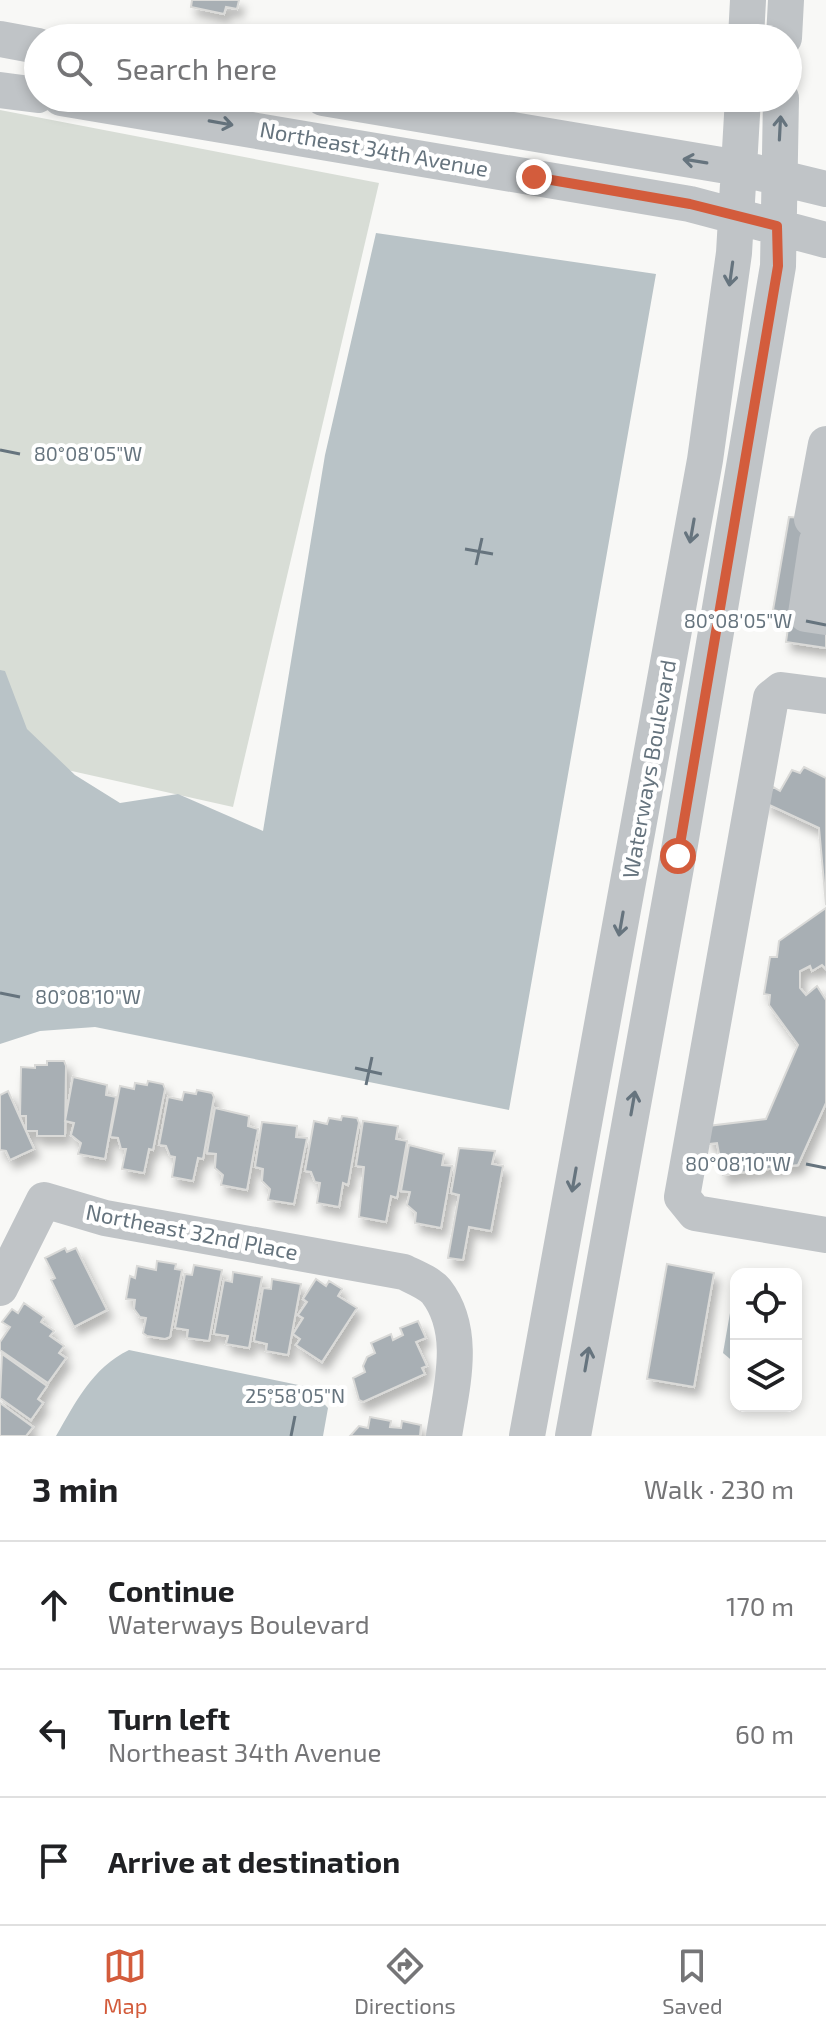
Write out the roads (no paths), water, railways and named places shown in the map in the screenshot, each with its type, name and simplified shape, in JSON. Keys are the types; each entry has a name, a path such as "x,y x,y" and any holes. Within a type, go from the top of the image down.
{"street":[{"path":"747,24 748,0"},
{"path":"785,24 786,0"},
{"path":"0,39 24,43"},
{"path":"0,90 24,93"},
{"name":"Northeast 34th Avenue","path":"145,112 599,188 737,215 826,240"},
{"name":"Northeast 34th Avenue","path":"406,112 739,168 826,189"},
{"name":"Waterways Boulevard","path":"527,1436 705,460 737,215 742,112"},
{"name":"Waterways Boulevard","path":"573,1436 678,856 778,266 780,112"},
{"path":"826,444 819,531 806,614 826,617"},
{"path":"826,696 781,690 771,698 682,1197 695,1213 826,1235"},
{"name":"Northeast 32nd Place","path":"0,1288 44,1200 105,1218 404,1272 434,1289 451,1318 455,1360 444,1436"}]}
